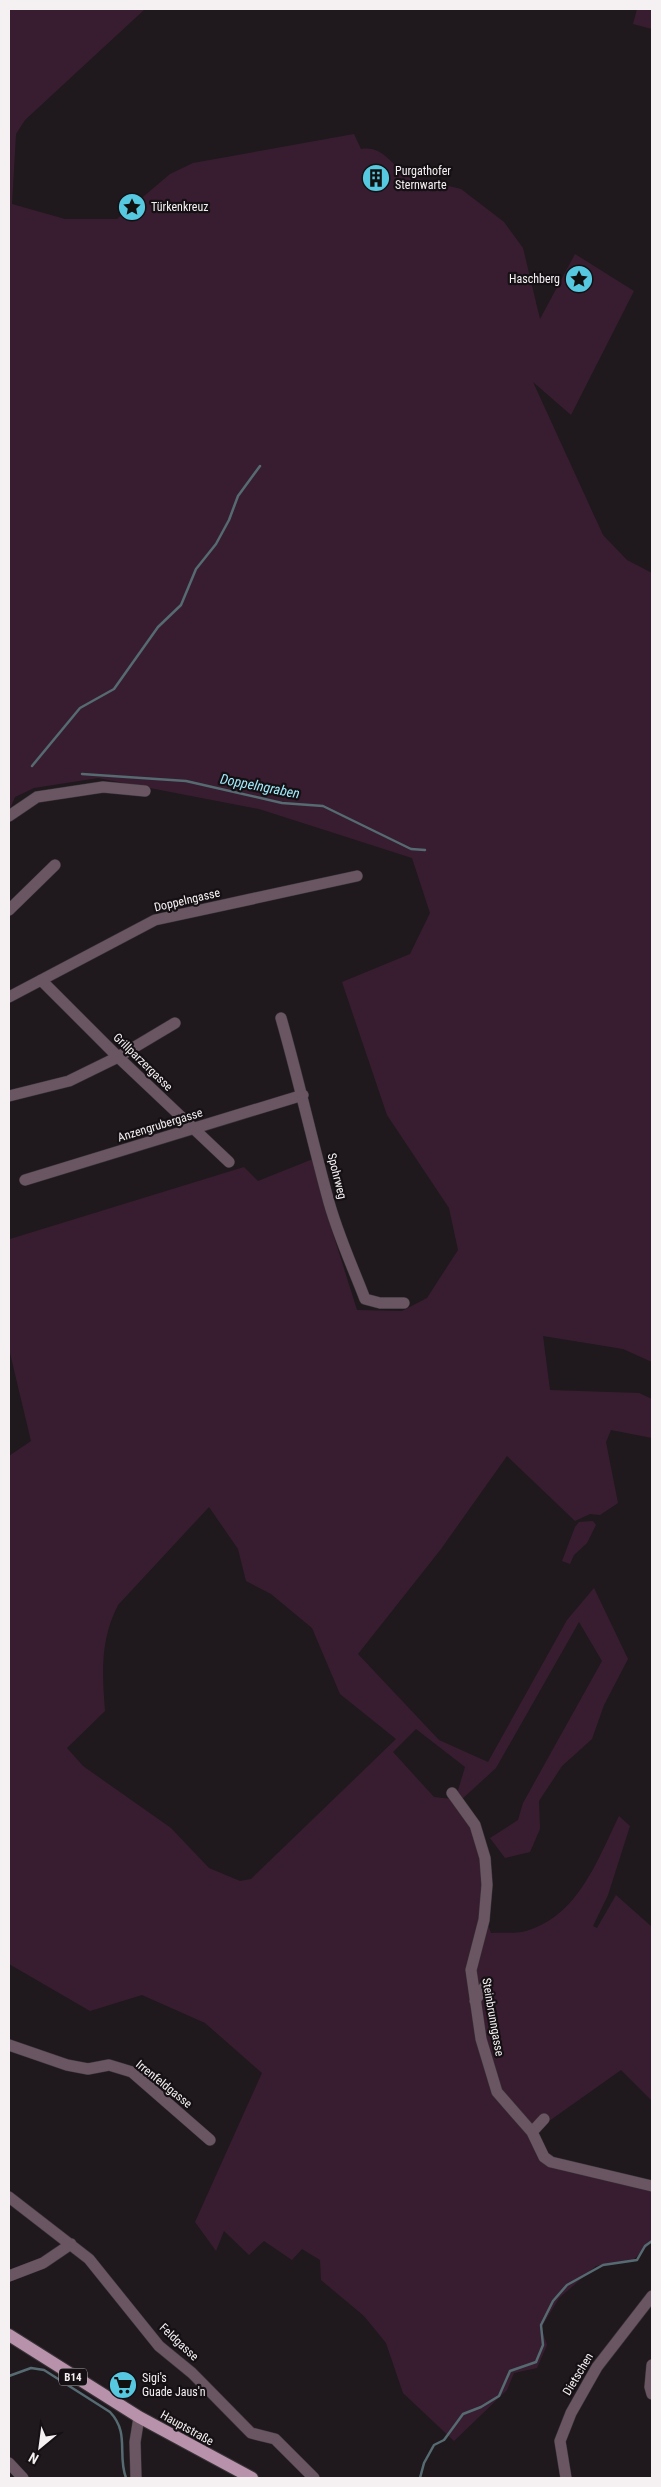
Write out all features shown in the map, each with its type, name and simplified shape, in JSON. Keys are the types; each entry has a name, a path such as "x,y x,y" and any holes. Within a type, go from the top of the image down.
{"main road":[{"name":"Hauptstraße","path":"9,2335 139,2417 252,2478"}],"street":[{"path":"9,816 37,796 103,787 145,791"},
{"path":"9,910 55,866"},
{"name":"Doppelngasse","path":"9,997 155,920 357,876"},
{"name":"Grillparzergasse","path":"41,980 118,1057 229,1162"},
{"name":"Spohrweg","path":"281,1018 303,1095 327,1196 365,1299 380,1303 404,1303"},
{"path":"9,1096 68,1081 118,1057 174,1023"},
{"name":"Anzengrubergasse","path":"25,1180 303,1095"},
{"name":"Steinbrunngasse","path":"452,1793 475,1825 485,1858 487,1885 484,1920 471,1970 481,2039 497,2092 532,2132 544,2157 551,2162 652,2186"},
{"path":"475,2001 485,1986"},
{"name":"Irrenfeldgasse","path":"9,2045 67,2065 88,2069 109,2066 132,2072 210,2140"},
{"path":"532,2132 544,2119"},
{"name":"Feldgasse","path":"9,2197 89,2259 159,2346 192,2373 251,2433 275,2439 314,2478"},
{"path":"9,2276 43,2263 70,2244"},
{"name":"Dietschen","path":"566,2478 560,2441 571,2413 597,2367 652,2296"},
{"path":"652,2365 650,2386 652,2394"},
{"path":"136,2478 135,2442 139,2417"},
{"path":"9,2463 23,2478"}],"shaded area":[{"path":"9,9 145,9 25,120 16,134 12,204 65,219 117,219 170,174 193,163 354,134 361,149 375,150 381,153 408,176 461,189 504,222 523,248 540,319 575,254 634,291 571,415 533,382 603,535 627,560 652,573 652,1362 623,1349 543,1336 550,1390 639,1393 652,1399 652,1438 611,1430 606,1442 618,1503 600,1515 590,1514 575,1521 507,1456 441,1549 358,1654 439,1740 488,1762 567,1620 594,1588 628,1659 604,1705 592,1739 562,1766 539,1801 540,1829 530,1852 505,1858 490,1838 518,1820 523,1803 602,1661 579,1622 496,1768 461,1800 457,1794 465,1767 416,1729 393,1752 434,1797 452,1799 468,1823 479,1851 484,1903 491,1933 526,1931 544,1924 559,1913 584,1885 619,1816 630,1826 608,1895 593,1926 597,1928 616,1895 652,1927 652,2101 621,2070 535,2131 551,2167 652,2188 652,2242 633,2260 596,2266 559,2298 541,2328 547,2345 537,2368 514,2373 507,2390 454,2441 403,2393 386,2343 364,2316 321,2280 320,2260 302,2249 292,2260 264,2241 249,2255 224,2231 216,2251 195,2222 262,2073 205,2023 142,1995 90,2011 9,1964 9,1456 31,1441 9,1349 10,1239 244,1167 258,1181 313,1159 325,1208 357,1310 402,1311 427,1298 458,1250 449,1208 387,1115 342,982 410,954 430,913 412,858 259,809 98,778 34,788 15,797 9,811","holes":["209,1507 238,1549 246,1581 271,1594 312,1628 340,1694 396,1739 251,1879 240,1881 209,1868 171,1828 83,1766 67,1748 105,1711 103,1683 105,1644 112,1618 118,1605"]},
{"path":"637,9 652,9 652,29 633,24"},
{"path":"593,1521 596,1525 587,1543 574,1555 570,1564 562,1561 575,1527 579,1522"}],"waterway":[{"path":"32,766 80,708 114,689 158,627 181,605 196,569 216,544 229,520 238,496 260,466"},
{"name":"Doppelngraben","path":"82,774 186,781 282,803 323,806 411,849 425,850"},
{"path":"420,2478 424,2463 434,2445 444,2440 463,2414 481,2407 499,2396 510,2371 536,2362 543,2345 541,2325 553,2301 567,2285 603,2265 637,2260 645,2246 652,2241"},
{"path":"9,2376 31,2368 44,2370 110,2412 120,2428 126,2478"}],"place":[{"name":"Purgathofer Sternwarte","path":"376,178"},
{"name":"Türkenkreuz","path":"132,207"},
{"name":"Haschberg","path":"579,279"},
{"name":"Sigi's Guade Jaus'n","path":"123,2385"}]}
